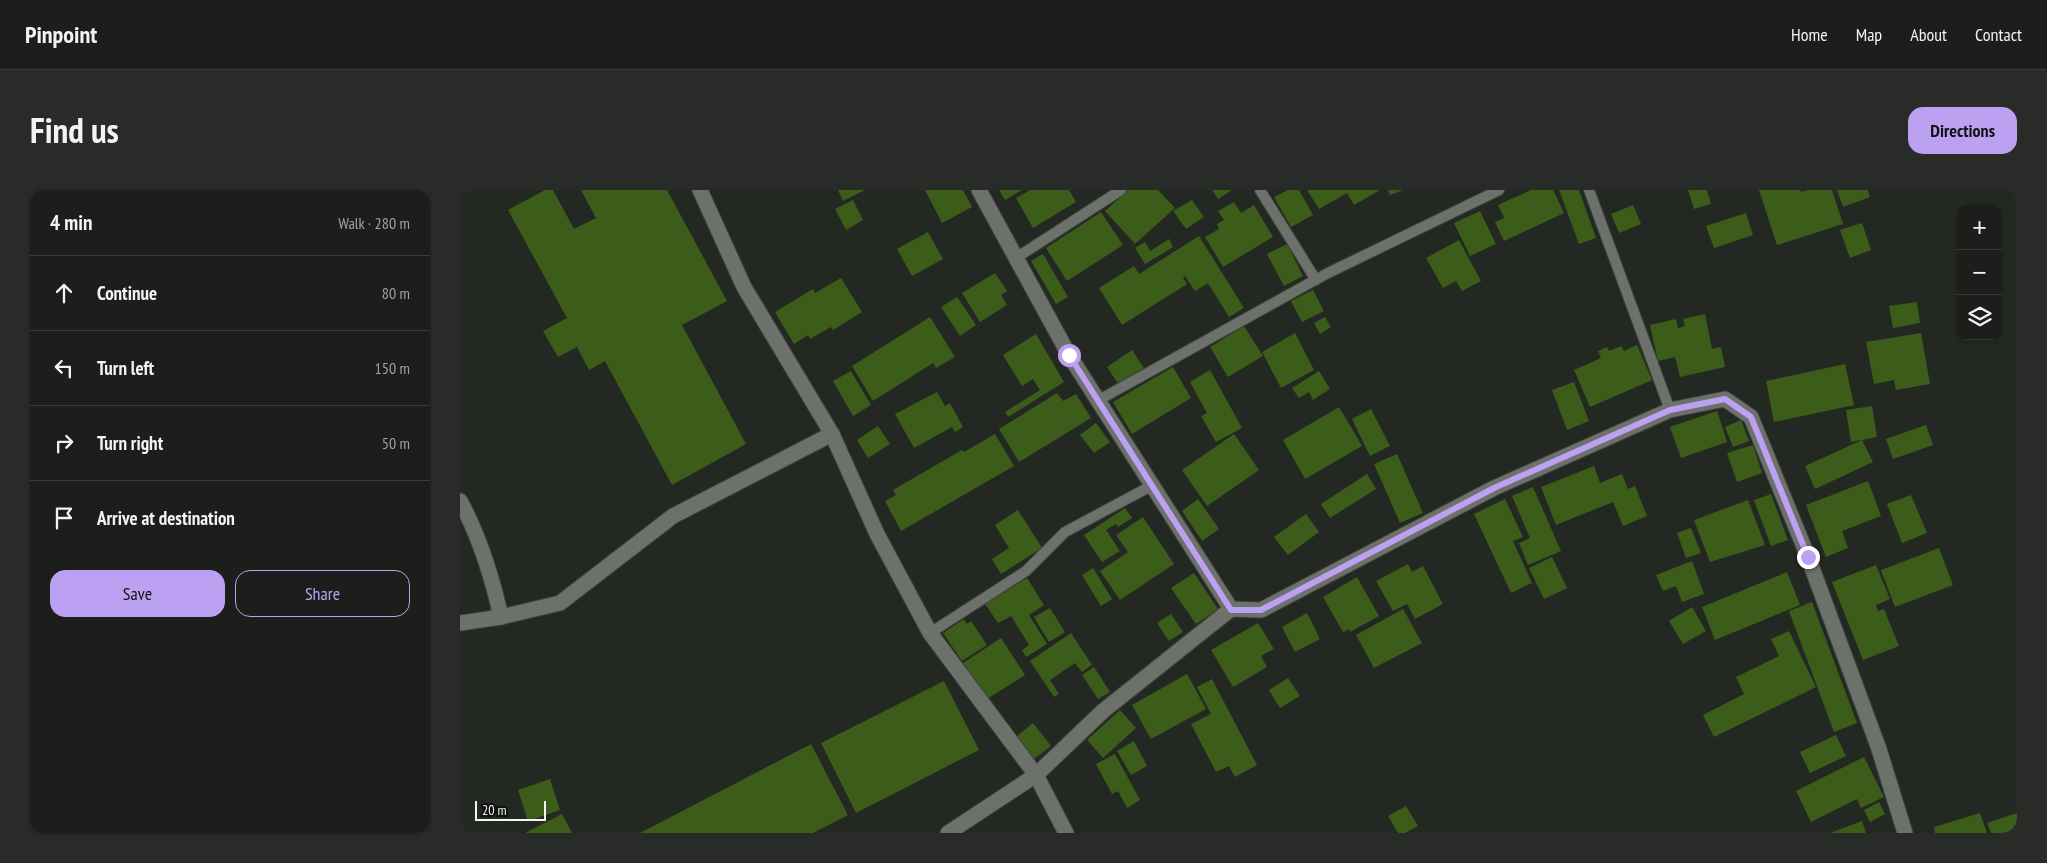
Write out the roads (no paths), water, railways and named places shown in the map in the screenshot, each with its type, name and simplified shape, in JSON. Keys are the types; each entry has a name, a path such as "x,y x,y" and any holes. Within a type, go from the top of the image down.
{"street":[{"path":"700,190 744,287 832,434 878,534 930,633 1036,775 1066,833"},
{"path":"979,190 1097,401 1231,610"},
{"path":"948,833 1036,775 1103,712 1231,610 1261,610 1494,488 1670,410 1725,399 1751,417 1818,584 1879,749 1905,833"},
{"path":"460,623 501,617 560,603 673,516 832,434"},
{"path":"460,501 471,521 494,586 501,617"}],"lane":[{"path":"1016,258 1121,190"},
{"path":"1260,190 1316,280"},
{"path":"1097,401 1316,280 1499,190"},
{"path":"1589,190 1670,410"},
{"path":"930,633 1026,571 1065,532 1151,486"}]}
